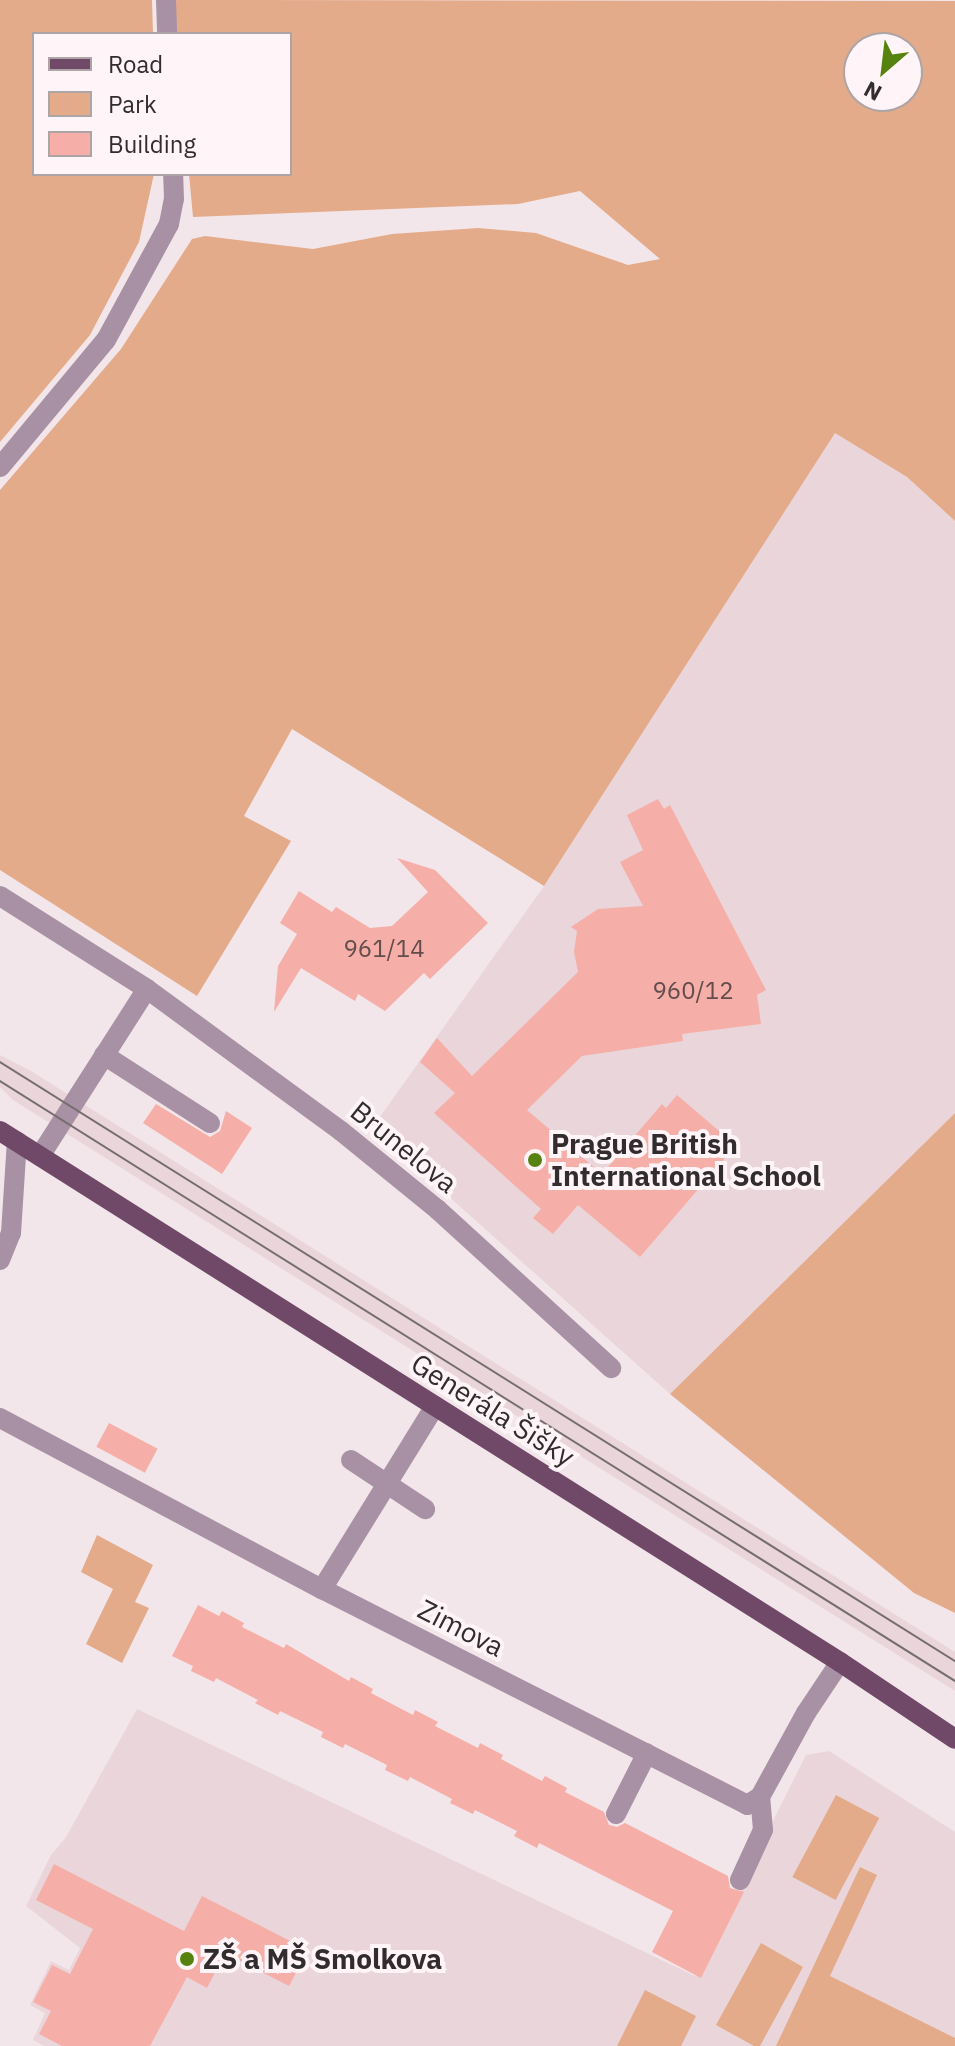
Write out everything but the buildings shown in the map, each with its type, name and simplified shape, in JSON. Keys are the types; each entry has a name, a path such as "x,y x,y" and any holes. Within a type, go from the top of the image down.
{"main road":[{"name":"Generála Šišky","path":"8,1136 840,1662 955,1739"}],"street":[{"path":"166,0 167,32"},
{"path":"0,467 106,340 169,224 174,199 173,176"},
{"name":"Brunelova","path":"0,896 147,989 363,1148 437,1209 611,1368"},
{"path":"40,1156 147,989"},
{"path":"104,1055 210,1123"},
{"path":"0,1260 11,1233 8,1136"},
{"path":"322,1589 435,1406"},
{"name":"Zimova","path":"0,1418 322,1589 747,1805 760,1797"},
{"path":"351,1460 425,1509"},
{"path":"740,1880 763,1830 760,1797 806,1713 840,1662"},
{"path":"616,1814 647,1753"}],"shaded area":[{"path":"835,432 907,477 955,521 955,1113 670,1394 372,1128 544,886"},
{"path":"0,1055 31,1071 955,1652 955,1691 13,1100 0,1087"},
{"path":"137,1709 695,1976 806,1755 829,1751 955,1832 955,2046 44,2046 33,2040 45,2013 30,2005 51,1961 69,1970 80,1948 26,1906 51,1855 66,1837"}],"green space":[{"path":"0,0 152,0 153,32 32,32 32,176 154,176 139,242 90,335 0,442"},
{"path":"174,0 955,1 955,521 907,477 835,433 544,886 292,729 244,816 291,841 197,996 0,870 0,490 121,349 192,239 205,236 313,249 392,234 478,228 536,233 628,265 660,259 580,191 518,204 193,217 189,176 292,176 292,32 177,32"},
{"path":"955,1113 955,1613 914,1593 670,1394"},
{"path":"97,1535 153,1565 135,1602 149,1608 122,1663 86,1644 113,1589 81,1572"},
{"path":"836,1795 879,1818 836,1900 792,1877"},
{"path":"860,1867 877,1875 830,1976 955,2038 955,2046 776,2046"},
{"path":"761,1943 803,1967 760,2046 754,2046 716,2025"},
{"path":"645,1990 696,2016 681,2046 617,2046"}],"tram line":[{"path":"0,1062 955,1661"},
{"path":"0,1081 955,1681"}],"place":[{"name":"Prague British International School","path":"535,1160"},
{"name":"ZŠ a MŠ Smolkova","path":"187,1959"}]}
